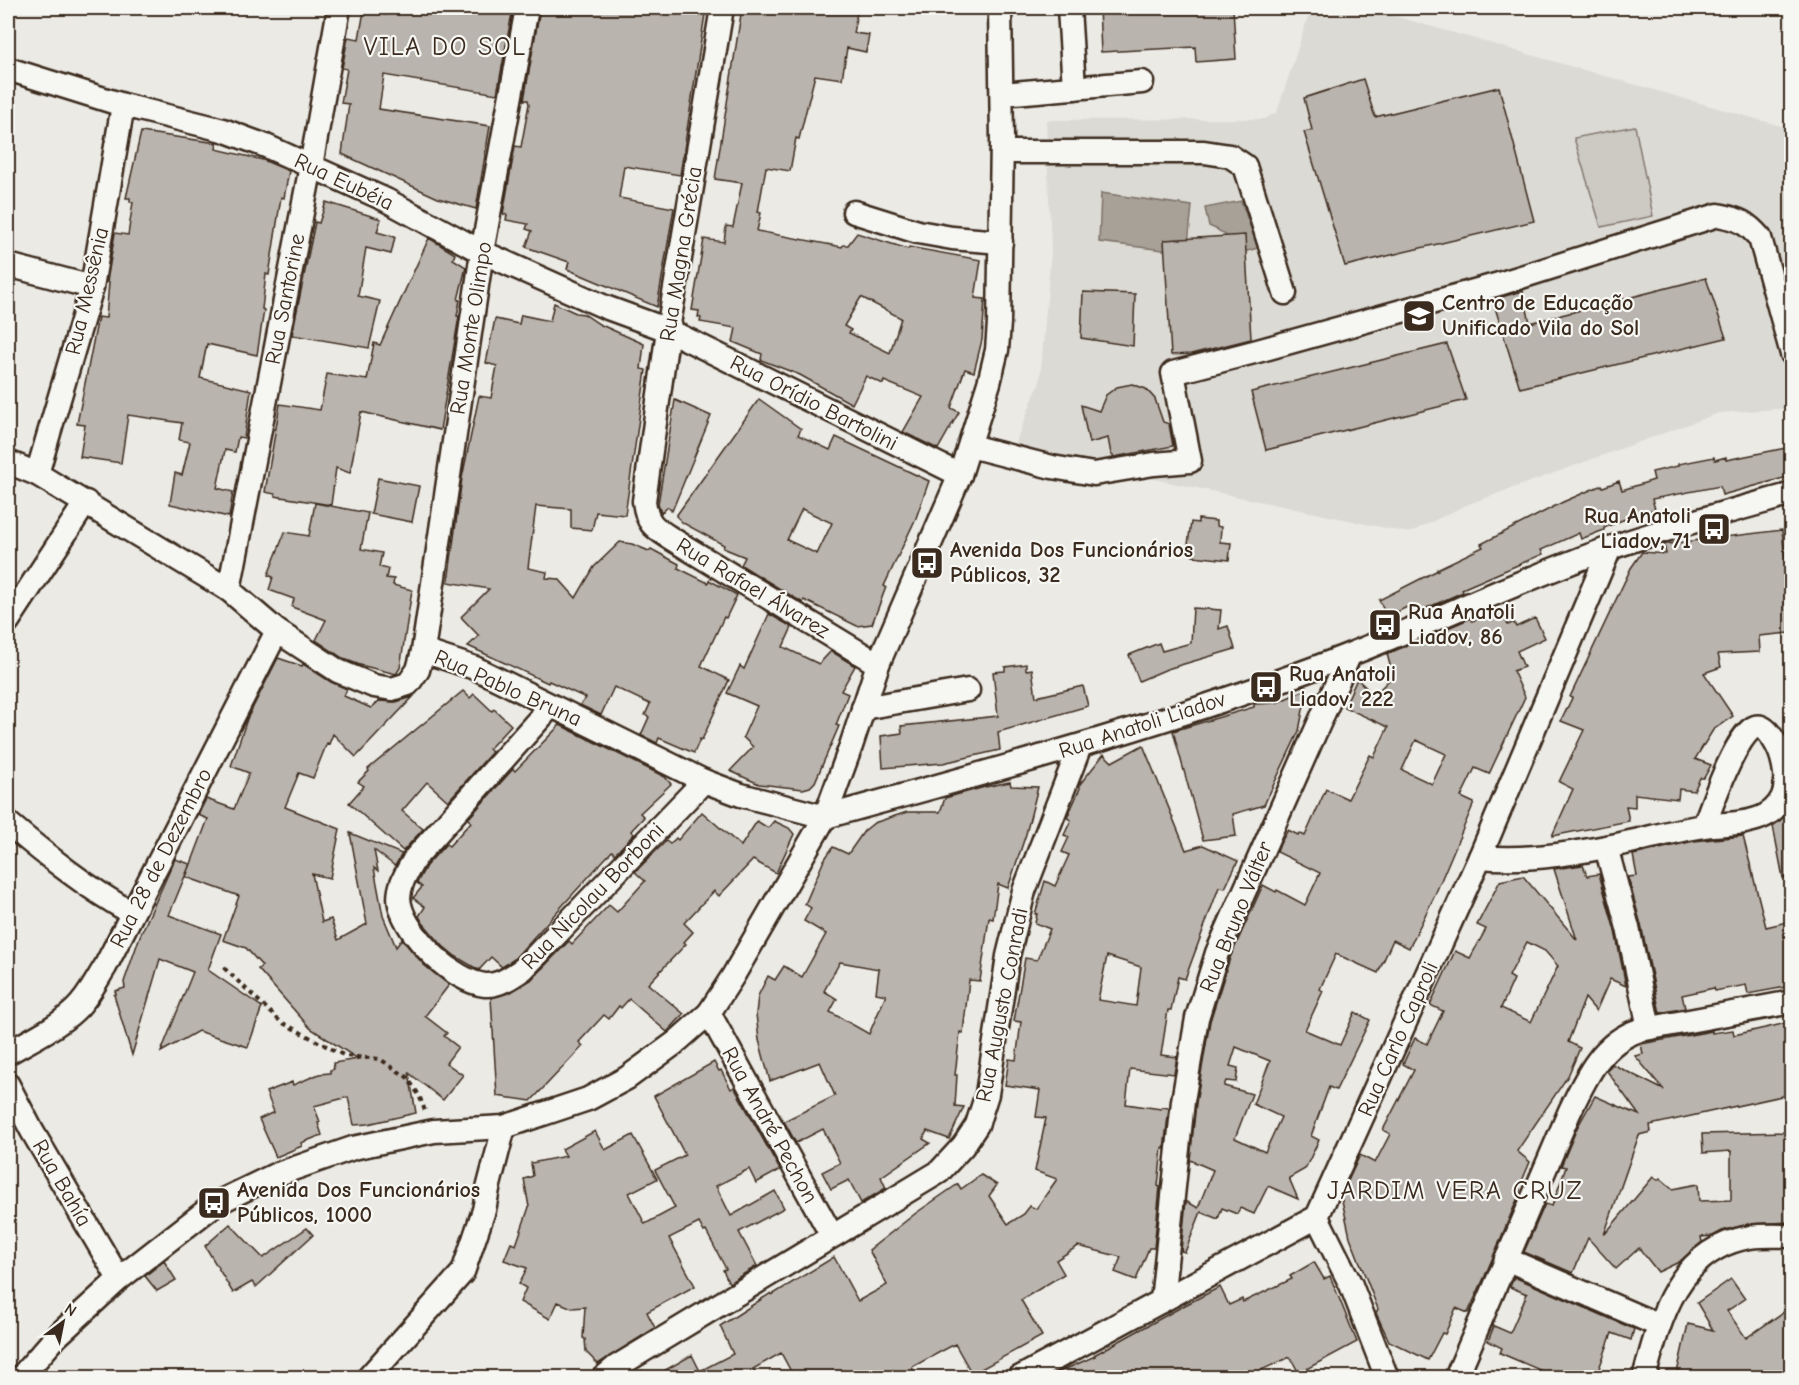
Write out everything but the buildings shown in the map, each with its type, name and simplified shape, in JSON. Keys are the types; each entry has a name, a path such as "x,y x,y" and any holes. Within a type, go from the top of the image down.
{"street":[{"name":"Rua Santorine","path":"229,590 311,166 339,8"},
{"name":"Rua Monte Olimpo","path":"423,651 482,252 527,8"},
{"name":"Rua Magna Grécia","path":"644,501 668,330 722,8"},
{"path":"20,1377 56,1337 119,1279 215,1204 275,1174 353,1148 434,1131 504,1126 588,1099 627,1078 675,1043 709,1013 734,976 825,817 878,664 960,475 989,383 997,350 1001,242 1000,8"},
{"path":"1069,8 1074,88"},
{"name":"Rua Eubéia","path":"8,69 123,105 223,130 266,146 386,201 482,252 605,307 668,330"},
{"path":"1002,93 1142,82"},
{"name":"Rua Messênia","path":"38,474 92,287 123,105"},
{"path":"1002,152 1204,152 1230,156 1245,166 1285,293"},
{"path":"854,212 918,232 952,238 1001,242"},
{"path":"970,446 1052,467 1094,474 1154,464 1190,461 1173,373 1499,284 1718,215 1748,224 1760,238 1791,354"},
{"path":"8,265 92,287"},
{"name":"Rua Orídio Bartolini","path":"668,330 960,475"},
{"name":"Rua Pablo Bruna","path":"8,462 38,474 229,590 278,631 338,671 374,686 392,689 408,684 418,670 423,651 476,668 704,781 741,795 825,817"},
{"name":"Rua Anatoli Liadov","path":"825,817 1080,746 1350,656 1557,568 1610,548 1791,494"},
{"name":"Rua Rafael Álvarez","path":"644,501 646,519 655,528 878,664"},
{"path":"8,621 86,502"},
{"name":"Rua Carlo Caproli","path":"1317,1217 1480,857 1610,548"},
{"name":"Rua 28 de Dezembro","path":"8,1053 54,1026 76,1009 105,967 278,631"},
{"name":"Rua Bruno Válter","path":"1162,1301 1183,1101 1197,1018 1217,953 1350,656"},
{"path":"863,708 968,690"},
{"name":"Rua Nicolau Borboni","path":"551,706 416,858 402,880 399,904 410,929 429,952 463,978 486,985 506,980 523,969 704,781"},
{"path":"1480,857 1528,859 1606,847 1704,826 1738,823 1765,816 1774,809 1784,794 1787,761 1770,734 1758,726 1746,733 1722,779 1704,826"},
{"name":"Rua Augusto Conradi","path":"610,1372 939,1172 963,1146 977,1125 987,1094 1008,956 1024,891 1080,746"},
{"path":"8,823 63,868 106,899 132,913"},
{"path":"1606,847 1628,928 1649,1028"},
{"path":"1456,1377 1586,1077 1598,1059 1612,1044 1632,1032 1791,1002"},
{"name":"Rua André Pechon","path":"709,1013 832,1236"},
{"name":"Rua Bahía","path":"8,1085 32,1131 119,1279"},
{"path":"368,1377 463,1272 484,1210 504,1126"},
{"path":"1019,1377 1317,1217 1351,1285 1387,1377"},
{"path":"1644,1377 1658,1325 1677,1287 1697,1261 1721,1246 1751,1237 1791,1236"},
{"path":"1506,1258 1658,1325"}],"path":[{"path":"224,968 281,1022 345,1056 380,1059 407,1077 419,1095 434,1131"}],"shaded area":[{"name":"Centro de Educação Unificado Vila do Sol","path":"1311,8 1345,8 1387,14 1791,129 1791,408 1719,413 1466,505 1409,533 1013,449 1040,381 1051,251 1046,120 1265,119 1277,112"},
{"path":"1635,126 1653,216 1601,227 1574,138"},
{"path":"1101,193 1192,206 1187,253 1099,242"},
{"path":"1241,201 1258,248 1240,253 1227,236 1209,226 1205,208"}],"place":[{"name":"Centro de Educação Unificado Vila do Sol","path":"1419,316"},
{"name":"Rua Anatoli Liadov, 71","path":"1714,529"},
{"name":"Avenida Dos Funcionários Públicos, 32","path":"927,563"},
{"name":"Rua Anatoli Liadov, 86","path":"1385,625"},
{"name":"Rua Anatoli Liadov, 222","path":"1266,687"},
{"name":"Avenida Dos Funcionários Públicos, 1000","path":"214,1203"}],"district":[{"name":"VILA DO SOL","path":"445,47"},
{"name":"JARDIM VERA CRUZ","path":"1455,1191"}]}
